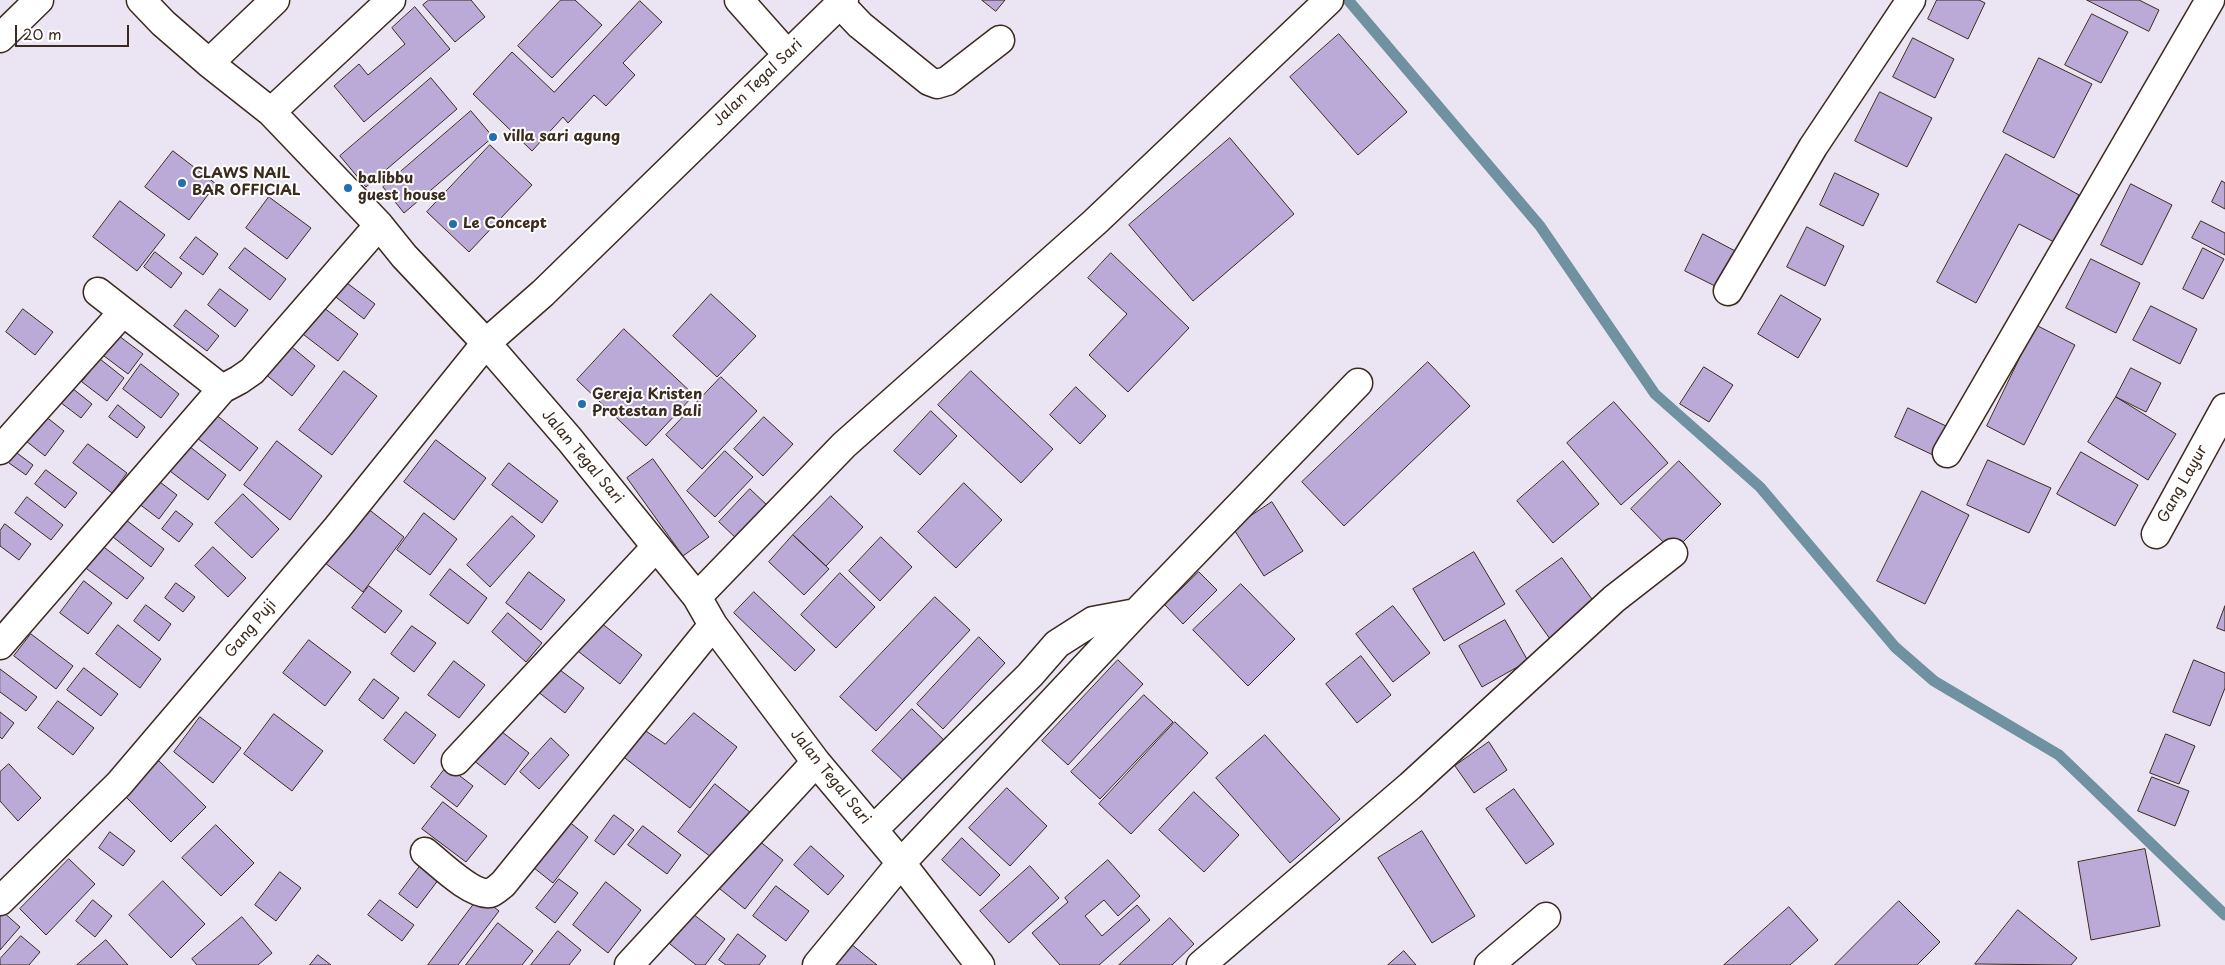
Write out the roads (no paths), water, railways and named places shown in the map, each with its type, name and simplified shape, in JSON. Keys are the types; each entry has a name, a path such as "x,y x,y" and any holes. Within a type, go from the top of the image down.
{"street":[{"path":"0,38 39,0"},
{"path":"141,0 163,24 208,63 271,112 379,225 404,256 486,343"},
{"path":"208,63 275,0"},
{"path":"271,112 391,0"},
{"path":"739,0 787,54"},
{"path":"697,597 844,445 1095,222 1329,0"},
{"path":"1728,291 1813,147 1911,0"},
{"path":"1947,453 2210,0"},
{"path":"842,2 860,26 928,81 937,84 947,82 1000,40"},
{"name":"Jalan Tegal Sari","path":"842,2 543,293 486,343 570,440 697,597 713,625 816,762 901,863 970,961"},
{"path":"0,645 222,389 252,371 379,225"},
{"path":"98,292 222,389"},
{"path":"0,450 123,312"},
{"name":"Gang Puji","path":"0,901 119,784 337,528 486,343"},
{"path":"817,965 901,863 1136,613 1358,383"},
{"name":"Gang Layur","path":"2156,534 2225,408"},
{"path":"456,761 656,547"},
{"path":"1201,965 1410,786 1614,599 1673,553"},
{"path":"873,830 1030,675 1057,644 1094,621 1136,613"},
{"path":"424,852 473,889 483,893 492,892 713,625"},
{"path":"629,965 816,762"},
{"path":"1489,965 1546,917"}],"waterway":[{"path":"1348,0 1540,226 1655,394 1760,487 1895,647 1934,681 2059,755 2225,915"}],"place":[{"name":"villa sari agung","path":"493,137"},
{"name":"CLAWS NAIL BAR OFFICIAL","path":"182,183"},
{"name":"balibbu guest house","path":"348,188"},
{"name":"Le Concept","path":"453,224"},
{"name":"Gereja Kristen Protestan Bali","path":"582,404"}]}
